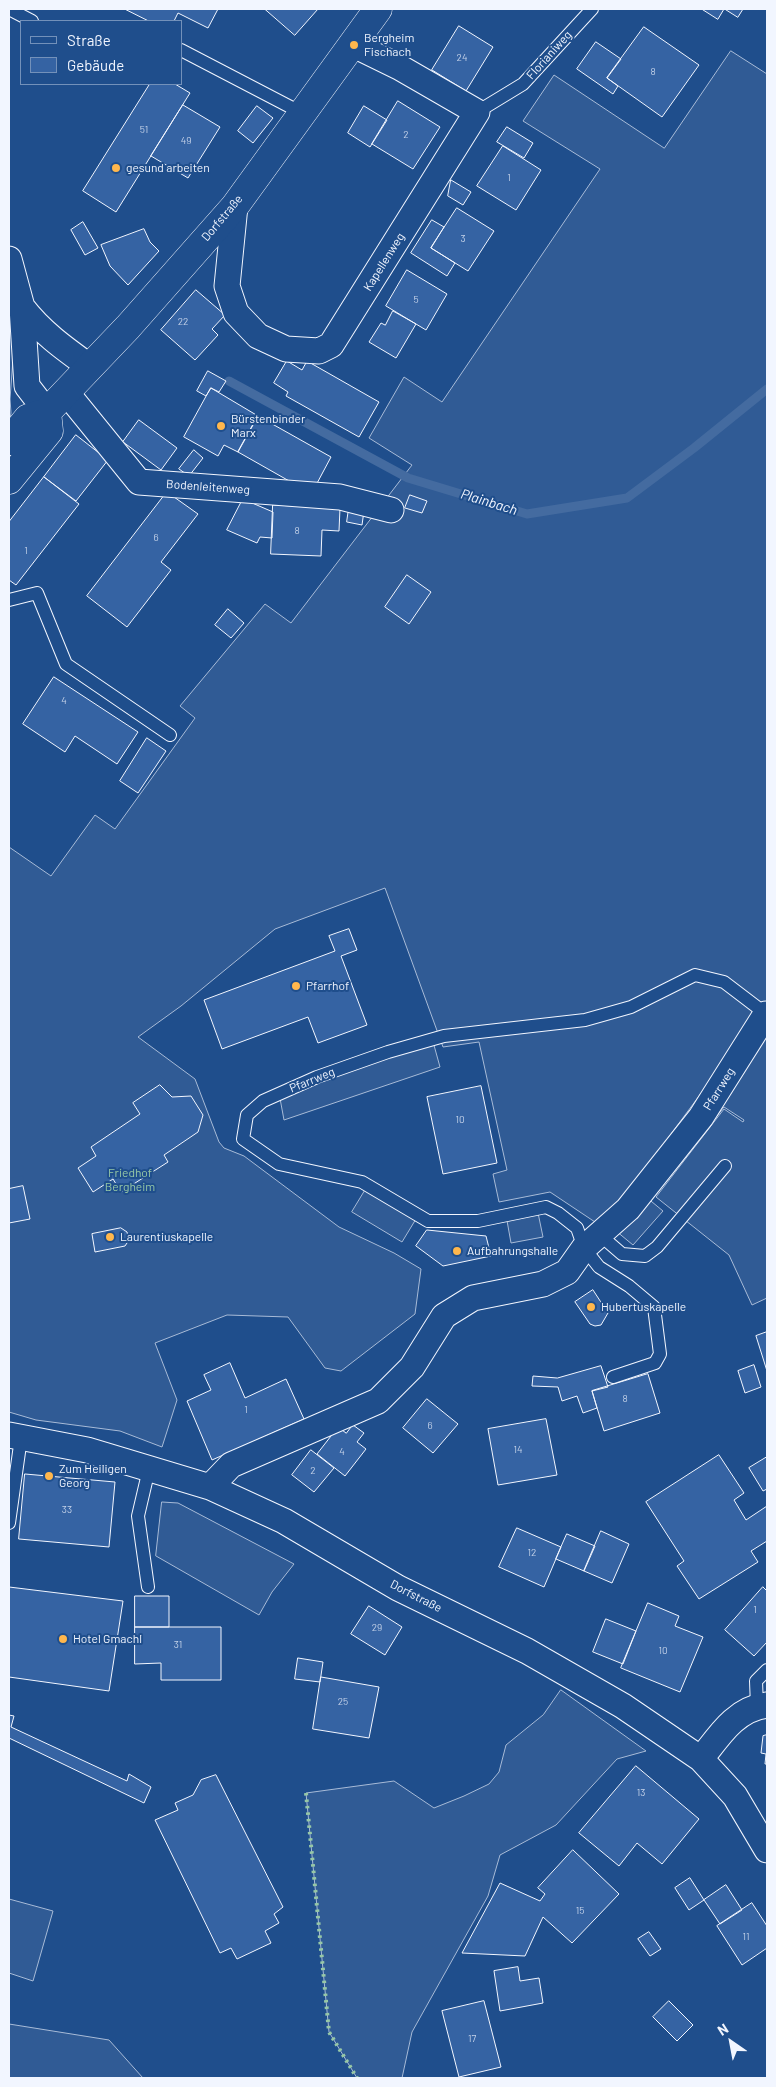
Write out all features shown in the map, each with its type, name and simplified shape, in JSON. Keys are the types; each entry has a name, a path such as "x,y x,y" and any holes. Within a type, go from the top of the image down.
{"main road":[{"name":"Dorfstraße","path":"9,441 28,418 47,412 128,327 234,206 354,45 378,9"},
{"path":"9,480 48,431 47,412"}],"street":[{"path":"354,45 399,67 477,112"},
{"name":"Kapellenweg","path":"234,206 227,286 236,313 258,336 286,349 320,351 331,345 477,112"},
{"path":"9,259 22,307 27,386 47,412"},
{"path":"22,307 50,338 90,367"},
{"name":"Bodenleitenweg","path":"66,392 139,482 340,497 391,510"},
{"name":"Pfarrweg","path":"210,1487 231,1465 378,1401 412,1367 444,1316 473,1298 543,1284 566,1272 592,1242 628,1209 701,1117 767,1013"},
{"name":"Dorfstraße","path":"15,1436 87,1450 210,1487 284,1521 398,1588 527,1652 623,1706 701,1759 734,1796 767,1850"},
{"path":"701,1759 733,1719 762,1706"}],"lane":[{"path":"9,9 30,20"},
{"name":"Florianiweg","path":"477,112 523,84 592,9"},
{"path":"182,51 302,113"},
{"path":"9,600 38,593 66,664 170,735"},
{"name":"Pfarrweg","path":"592,1242 558,1213 546,1207 478,1221 428,1221 362,1182 280,1164 242,1139 248,1115 263,1101 316,1077 388,1052 444,1036 467,1032 585,1020 632,1007 695,975 724,982 767,1013"},
{"path":"592,1242 622,1254 644,1256 657,1247 725,1166"},
{"path":"592,1242 599,1267 629,1286 654,1307 660,1354 655,1363 613,1377"},
{"path":"9,1522 15,1436"},
{"path":"148,1587 138,1516 149,1469"},
{"path":"762,1706 756,1681 767,1670"}],"shaded area":[{"path":"731,51 767,74 767,1013 702,1092 623,1199 595,1222 550,1192 499,1202 493,1174 507,1170 479,1042 443,1047 385,888 275,929 181,1006 138,1037 195,1079 219,1142 224,1148 244,1156 339,1227 394,1253 421,1269 415,1314 341,1371 325,1368 288,1317 227,1315 155,1343 177,1400 162,1447 120,1431 36,1420 9,1412 9,847 51,876 95,815 115,829 195,718 180,706 265,604 291,623 412,465 369,438 404,377 442,402 600,169 523,121 554,75 664,148"},
{"path":"10,314 14,346 9,425"},
{"path":"767,1027 767,1298 752,1305 729,1255 656,1197 724,1109 743,1122 744,1120 724,1107 680,1164 669,1156"},
{"path":"432,1038 440,1067 284,1120 279,1093"},
{"path":"369,1184 419,1214 402,1242 352,1212"},
{"path":"640,1192 663,1211 633,1245 610,1226"},
{"path":"537,1208 543,1237 511,1243 506,1215"},
{"path":"162,1502 178,1503 294,1564 272,1592 259,1615 156,1556"},
{"path":"561,1690 646,1751 617,1759 556,1825 500,1855 488,1896 412,2032 402,2078 357,2078 329,2032 306,1793 394,1781 434,1808 464,1796 489,1784 499,1772 506,1745 543,1715"},
{"path":"9,1899 53,1911 33,1981 9,1973"},
{"path":"9,2024 109,2040 143,2078 9,2078"}],"building":[{"path":"125,9 218,9 208,28 178,13 174,20 147,20"},
{"path":"265,9 318,9 295,35"},
{"path":"702,9 724,9 718,19"},
{"path":"725,9 743,9 738,17"},
{"path":"459,26 493,47 466,91 432,70"},
{"path":"644,27 699,65 662,117 607,78"},
{"path":"596,42 621,59 607,78 618,86 613,94 577,69"},
{"path":"149,85 177,85 190,93 116,212 83,191"},
{"path":"398,101 440,127 413,169 372,144"},
{"path":"183,105 220,127 188,178 151,156"},
{"path":"257,106 273,118 253,143 238,131"},
{"path":"364,106 387,120 370,147 348,133"},
{"path":"507,127 533,143 524,158 497,142"},
{"path":"503,146 541,170 516,210 477,186"},
{"path":"451,180 471,192 463,205 448,196"},
{"path":"457,208 494,231 468,271 431,248"},
{"path":"432,220 444,227 431,248 455,263 447,276 411,253"},
{"path":"83,222 98,248 85,255 71,230"},
{"path":"144,229 150,242 159,251 128,285 110,266 101,245"},
{"path":"407,270 447,294 426,330 386,306"},
{"path":"196,290 225,315 212,329 218,335 195,360 161,330"},
{"path":"393,311 416,324 396,358 369,342 381,323 385,325"},
{"path":"287,361 302,370 307,361 379,402 359,437 286,396 288,392 274,383"},
{"path":"208,371 226,381 219,392 211,388 206,396 197,391"},
{"name":"Bürstenbinder Marx","path":"211,388 258,416 238,452 224,445 218,456 184,437"},
{"path":"258,416 331,457 315,487 298,486 238,452"},
{"path":"139,420 177,448 161,470 123,442"},
{"path":"76,435 108,460 76,501 44,477"},
{"path":"194,450 203,458 189,476 179,469"},
{"path":"44,477 79,504 16,585 9,580 9,522"},
{"path":"167,492 198,514 161,562 171,570 127,627 87,596"},
{"path":"410,495 427,501 422,513 405,508"},
{"path":"243,499 273,512 272,538 260,537 257,543 227,530"},
{"path":"273,505 340,508 339,531 322,530 321,556 271,554"},
{"path":"349,508 364,511 362,525 347,522"},
{"path":"407,575 431,592 409,624 385,607"},
{"path":"228,609 244,623 231,638 215,625"},
{"path":"54,677 138,732 117,764 75,736 65,752 23,724"},
{"path":"147,738 166,751 138,793 120,781"},
{"name":"Pfarrhof","path":"349,929 357,950 341,956 367,1025 318,1043 308,1017 222,1049 204,1000 335,951 329,936"},
{"path":"160,1085 172,1097 191,1096 203,1115 198,1132 164,1155 168,1162 121,1192 113,1179 93,1192 78,1168 96,1156 91,1147 140,1114 133,1103"},
{"path":"481,1086 497,1163 443,1174 427,1097"},
{"path":"23,1186 30,1219 9,1223 9,1189"},
{"name":"Laurentiuskapelle","path":"121,1228 127,1232 129,1240 125,1246 95,1252 92,1234"},
{"name":"Aufbahrungshalle","path":"427,1230 486,1236 491,1256 443,1266 416,1246"},
{"name":"Hubertuskapelle","path":"593,1290 608,1313 601,1325 595,1326 590,1324 575,1302"},
{"path":"767,1332 767,1371 756,1336"},
{"path":"230,1363 245,1398 286,1379 304,1419 212,1460 187,1401 211,1390 204,1375"},
{"path":"754,1365 761,1387 745,1393 738,1371"},
{"path":"601,1366 608,1387 592,1391 597,1408 583,1413 577,1396 562,1401 558,1387 532,1386 533,1376 557,1378"},
{"path":"648,1374 660,1413 604,1431 592,1391"},
{"path":"427,1399 458,1424 433,1453 403,1428"},
{"path":"546,1419 557,1475 498,1485 488,1429"},
{"path":"353,1425 364,1433 357,1442 366,1449 345,1476 317,1454 338,1427 346,1433"},
{"path":"311,1450 334,1468 314,1492 292,1475"},
{"path":"719,1455 744,1493 734,1500 746,1520 767,1506 767,1541 751,1551 758,1562 699,1599 677,1566 684,1561 646,1502"},
{"path":"767,1457 767,1489 763,1491 749,1468"},
{"path":"25,1474 115,1482 109,1547 19,1539"},
{"path":"517,1528 561,1547 544,1587 499,1567"},
{"path":"601,1531 629,1544 612,1583 584,1571"},
{"path":"567,1534 595,1546 584,1571 556,1559"},
{"name":"Hotel Gmachl","path":"9,1587 123,1601 109,1691 9,1677"},
{"path":"763,1587 767,1591 767,1642 754,1656 725,1630"},
{"path":"135,1596 169,1596 169,1627 135,1627"},
{"path":"648,1603 679,1616 675,1626 703,1637 680,1692 621,1668"},
{"path":"369,1606 402,1627 385,1655 351,1634"},
{"path":"606,1619 636,1631 623,1664 593,1652"},
{"path":"135,1627 221,1627 221,1680 161,1680 161,1663 135,1664"},
{"path":"298,1658 323,1662 320,1682 295,1679"},
{"path":"321,1677 379,1687 369,1738 313,1729"},
{"path":"9,1715 14,1716 11,1727 127,1781 129,1774 151,1787 144,1803 9,1738"},
{"path":"767,1735 767,1764 765,1764 766,1754 761,1753 763,1736"},
{"path":"636,1766 699,1819 662,1864 637,1843 619,1866 579,1833"},
{"path":"216,1775 283,1907 274,1914 279,1923 265,1931 271,1943 237,1959 231,1948 220,1953 155,1820 178,1810 175,1803 193,1795 201,1780"},
{"path":"573,1850 619,1894 572,1943 543,1917 525,1956 462,1953 500,1883 540,1901 545,1894 538,1888"},
{"path":"690,1878 704,1900 689,1910 675,1888"},
{"path":"726,1885 742,1910 720,1924 704,1900"},
{"path":"752,1903 767,1926 767,1948 742,1965 717,1926"},
{"path":"649,1932 661,1949 650,1956 638,1939"},
{"path":"518,1967 520,1981 539,1978 543,2003 500,2011 494,1971"},
{"path":"484,2001 501,2067 459,2077 442,2011"},
{"path":"669,2001 693,2025 677,2041 653,2017"}],"waterway":[{"name":"Plainbach","path":"229,381 408,478 527,514 627,498 694,448 767,389"}],"hedge":[{"path":"306,1793 329,2032 357,2078"}],"place":[{"name":"Bergheim Fischach","path":"354,45"},
{"name":"gesund arbeiten","path":"116,168"},
{"name":"Bürstenbinder Marx","path":"221,426"},
{"name":"Pfarrhof","path":"296,986"},
{"name":"Laurentiuskapelle","path":"110,1237"},
{"name":"Aufbahrungshalle","path":"457,1251"},
{"name":"Hubertuskapelle","path":"591,1307"},
{"name":"Zum Heiligen Georg","path":"49,1476"},
{"name":"Hotel Gmachl","path":"63,1639"}],"park label":[{"name":"Friedhof Bergheim","path":"130,1180"}]}
